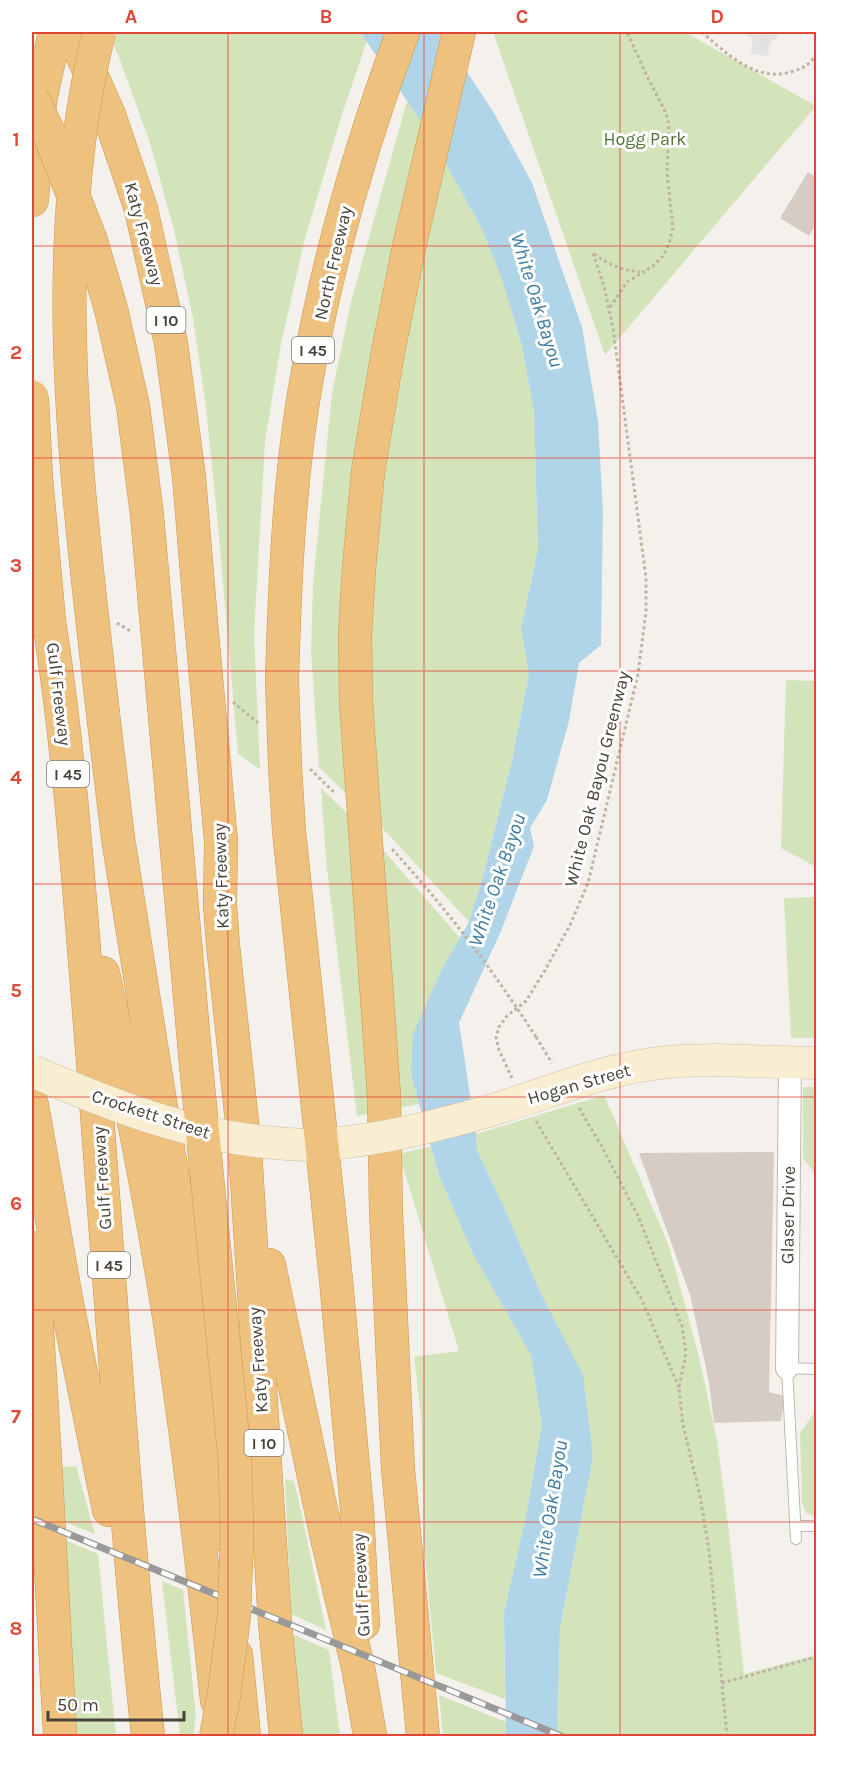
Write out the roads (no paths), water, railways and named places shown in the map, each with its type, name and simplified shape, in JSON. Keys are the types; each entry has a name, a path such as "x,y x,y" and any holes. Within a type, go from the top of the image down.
{"highway":[{"path":"32,200 40,100 55,32"},
{"name":"Katy Freeway","path":"72,32 110,115 141,209 171,343 189,477 221,841 220,904 223,945 245,1150 275,1623 286,1737"},
{"path":"99,32 92,58 79,138 71,221 69,315 80,507 118,838 200,1339 228,1562 244,1737"},
{"name":"North Freeway","path":"282,680 286,567 294,475 307,378 340,228 371,121 403,32"},
{"path":"423,1737 398,1469 386,1212 384,1096 356,702 355,634 368,472 387,357 409,247 459,32"},
{"path":"32,98 48,131 91,241 111,309 133,406 147,515 196,1065 235,1460 237,1534 234,1616 218,1737"},
{"name":"Gulf Freeway","path":"32,397 36,477 49,621 61,702 76,845 128,1530 148,1737"},
{"name":"Gulf Freeway","path":"282,680 289,831 336,1280 357,1510 370,1736"},
{"path":"76,845 121,1058 167,1301 199,1534 218,1737"},
{"path":"32,1106 67,1304 143,1684"},
{"path":"245,1150 327,1538 358,1667 370,1736"},
{"path":"32,1248 60,1737"}],"main road":[{"name":"Hogan Street","path":"347,1141 396,1134 484,1112 590,1078 668,1062 715,1060 803,1062"},
{"name":"Crockett Street","path":"32,1071 117,1106 189,1129 229,1138 311,1145 347,1141"}],"street":[{"name":"Glaser Drive","path":"787,1368 803,1062"}],"lane":[{"path":"796,1539 787,1368 816,1369"},
{"path":"795,1526 816,1526"}],"water":[{"name":"White Oak Bayou","path":"360,32 441,32 494,113 532,183 582,327 598,421 603,511 601,645 579,663 569,721 547,800 530,828 534,846 501,931 459,1023 477,1150 541,1294 583,1375 593,1457 560,1628 557,1736 506,1736 504,1612 525,1521 542,1425 531,1355 473,1254 440,1178 411,1075 413,1034 443,967 469,922 483,876 512,761 529,673 521,629 538,549 534,412 522,346 502,279 481,227 427,130"}],"railway":[{"path":"32,1519 561,1736"}],"park label":[{"name":"Hogg Park","path":"645,139"}]}
